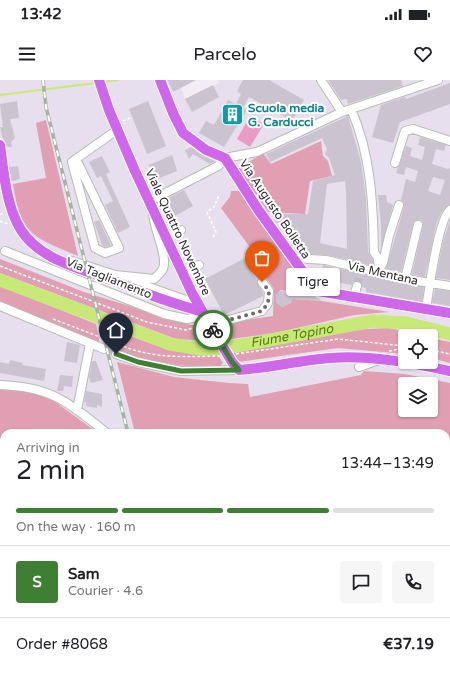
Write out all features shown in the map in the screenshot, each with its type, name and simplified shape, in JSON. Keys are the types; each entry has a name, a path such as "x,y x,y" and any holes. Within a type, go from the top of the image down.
{"main road":[{"name":"Via Augusto Bolletta","path":"160,80 164,93 183,133 206,150 225,158 259,211 292,258 318,291 450,313"},
{"name":"Viale Quattro Novembre","path":"100,85 120,125 151,205 203,315 235,362"},
{"name":"Via Tagliamento","path":"0,145 3,183 14,215 22,231 36,246 60,261 203,315"},
{"path":"235,362 382,357 450,372"}],"street":[{"path":"321,80 342,112"},
{"path":"151,205 191,180 218,166 225,158 257,152 342,112 438,80"},
{"path":"351,109 360,129 370,179 373,204 374,252 379,271"},
{"path":"76,159 119,248 105,253 95,248 72,162 120,125"},
{"path":"395,163 405,131 413,129 450,141"},
{"name":"Via Tagliamento","path":"51,256 122,277 154,279 163,270 163,259 153,221 151,205"},
{"path":"379,271 383,263 388,236 399,206"},
{"path":"426,309 444,219 450,210"},
{"path":"405,279 418,225"},
{"path":"172,235 181,230"},
{"name":"Via Tagliamento","path":"5,251 164,314 187,319 203,315"},
{"name":"Via Mentana","path":"292,258 326,260 361,270 379,271 405,279 450,286"},
{"path":"191,270 199,265"},
{"path":"122,277 203,315 262,311 268,303 269,291 262,282"},
{"path":"354,297 357,286"},
{"path":"0,306 104,349"},
{"path":"77,410 90,344"},
{"path":"116,354 138,362 181,371 235,362"},
{"path":"359,367 382,357"},
{"path":"0,386 34,388 50,393 77,410 102,429"}],"path":[{"path":"120,125 130,118"},
{"path":"213,237 216,232 208,212 214,207 219,195"},
{"path":"0,266 147,322 186,330 196,327 203,315"},
{"path":"235,362 338,339 398,346"},
{"path":"110,340 125,348 160,356 218,356"},
{"path":"382,357 398,350"},
{"path":"438,351 450,354"}],"shaded area":[{"path":"195,80 218,80 219,83 185,99 181,88"},
{"path":"250,116 264,124 250,147 237,139"},
{"path":"46,120 78,256 40,239 32,232 25,225 16,201 13,184 46,178 36,123"},
{"path":"321,141 323,156 328,161 332,176 310,181 305,214 268,212 238,169 263,153 271,164"},
{"path":"231,191 243,191 305,278 288,291 281,290 277,294 276,302 282,307 291,303 292,299 322,301 389,312 354,315 275,333 224,340 216,324 273,316 274,289 264,275 269,273 221,208 230,197"},
{"path":"0,259 84,292 191,325 202,325 207,341 176,339 0,273"},
{"path":"0,286 96,324 100,345 0,304"},
{"path":"105,327 169,350 217,354 223,363 219,367 191,366 165,364 141,359 114,350 112,344 109,343"},
{"path":"389,328 398,330 398,353 338,348 238,362 233,353 350,330"},
{"path":"438,339 450,342 450,363 438,360"},
{"path":"117,362 174,377 248,384 250,397 361,375 364,371 405,374 420,377 398,377 398,417 438,417 438,381 450,383 450,429 134,429"},
{"path":"9,389 31,391 50,398 93,429 0,429 0,390"}],"building":[{"path":"168,80 196,80 173,92"},
{"name":"Scuola media G. Carducci","path":"243,80 269,80 304,100 292,121 249,97 243,108 247,110 224,147 199,133 206,121 214,125 228,100 236,104 241,94 237,91"},
{"path":"328,80 401,80 403,86 348,104 347,99 341,100"},
{"path":"450,83 450,104 400,122 393,143 372,137 381,105 405,97 406,99"},
{"path":"213,85 219,97 192,112 185,99"},
{"path":"17,101 19,118 10,119 15,138 11,142 12,147 7,147 0,127 3,127 0,104"},
{"path":"148,101 166,146 147,154 129,109"},
{"path":"348,116 361,162 366,198 368,252 373,260 373,266 327,255 297,253 292,245 294,228 291,227 291,225 275,222 275,214 308,214 313,181 335,175 329,158 325,154 327,149 322,138 270,162 266,154","holes":["345,181 347,249 320,243 327,184"]},
{"path":"420,137 446,145 444,151 436,149 432,164 448,169 450,168 450,205 441,213 436,225 425,277 412,274 423,226 422,221 419,220 413,224 401,272 386,269 404,207 401,200 406,179 415,182 418,171 406,167 404,175 396,173 406,146 412,148 410,156 422,160 425,147 418,145","holes":["433,177 445,180 440,195 428,191"]},
{"path":"191,147 202,155 215,161 210,164 193,154 189,159 185,150"},
{"path":"172,155 177,171 155,180 149,165"},
{"path":"102,156 110,172 106,174 130,227 118,233 105,205 113,201 101,176 97,178 89,162"},
{"path":"18,166 20,179 12,181 9,167"},
{"path":"184,190 193,206 175,216 166,199"},
{"path":"378,195 386,195 387,202 393,205 381,248 381,225"},
{"path":"99,220 111,245 105,247 102,245 94,222"},
{"path":"450,220 450,280 436,278 443,242"},
{"path":"245,258 263,293 263,296 224,315 205,279"},
{"path":"323,265 424,287 422,302 366,292 366,288 362,287 361,282 358,281 353,282 352,285 324,280 324,275 321,274"},
{"path":"302,281 309,292 322,301 292,299 291,303 282,307 276,302 276,294 281,291 288,291"},
{"path":"435,289 450,291 450,306 432,303"},
{"path":"67,342 80,345 77,363 64,361"},
{"path":"10,360 23,363 22,365 46,369 44,381 0,373 0,362 9,364"},
{"path":"92,361 96,361 103,380 91,383 89,377"},
{"path":"60,375 73,376 72,387 64,386 63,391 57,391"},
{"path":"86,391 102,394 102,407 97,405 97,408 86,406 86,402 84,402"}],"waterway":[{"path":"102,82 118,80"},
{"path":"0,95 96,83"},
{"name":"Fiume Topino","path":"0,280 170,344 200,349 220,349 373,321 406,323 450,334"}],"tunnel":[{"path":"357,286 361,271"},
{"path":"104,349 116,354"}],"railway":[{"path":"43,80 46,107 127,429"}],"way so far":[{"path":"213,330 210,325 262,311 268,303 269,291 262,282"}],"place":[{"name":"Scuola media G. Carducci","path":"232,115"},
{"name":"Tigre","path":"262,282"}],"route":[{"path":"116,354 138,362 181,371 239,370 232,362 213,330"}]}
